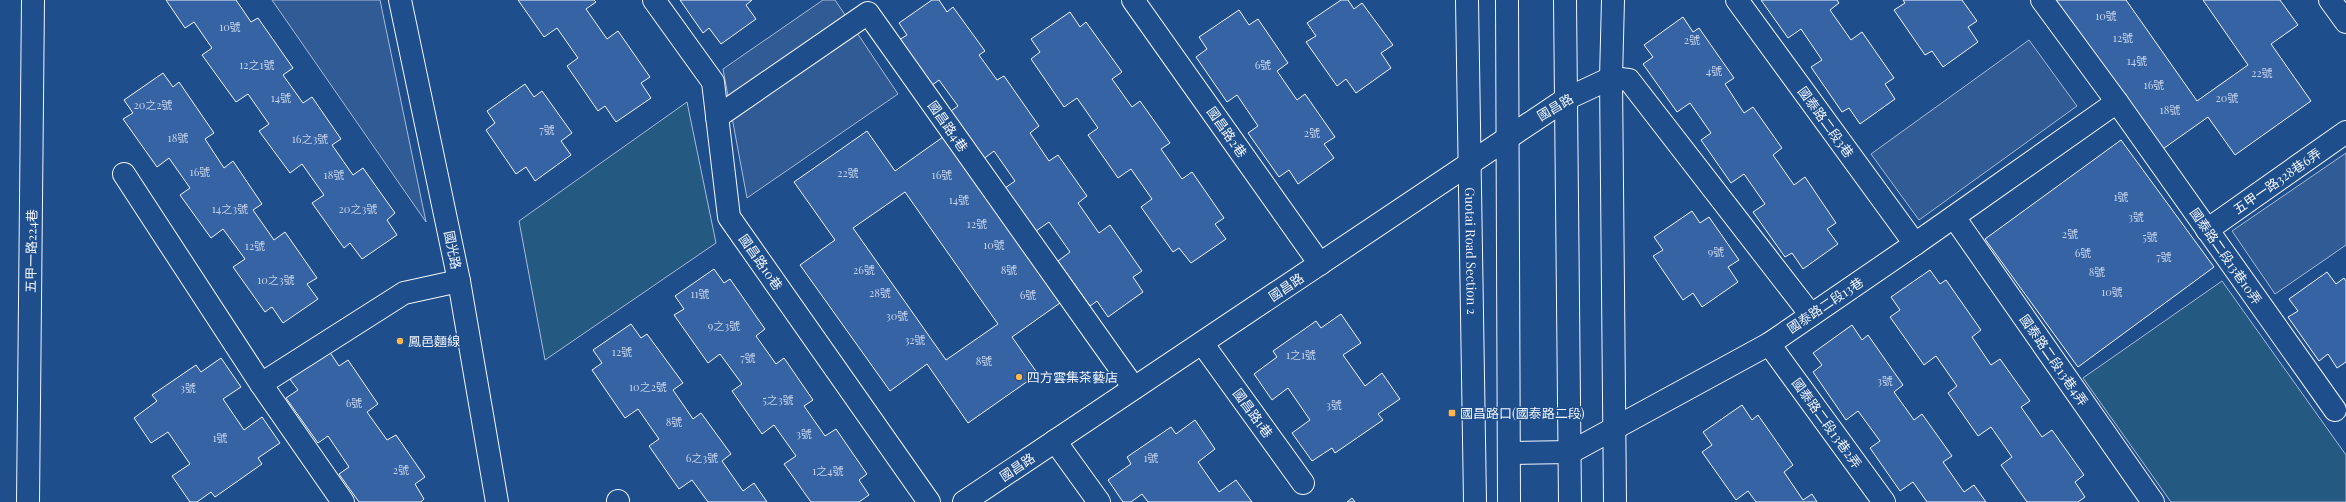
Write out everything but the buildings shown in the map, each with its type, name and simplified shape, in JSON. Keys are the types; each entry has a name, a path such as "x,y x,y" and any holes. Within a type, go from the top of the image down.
{"street":[{"name":"五甲一路224巷","path":"28,502 33,0"},
{"name":"國光路","path":"400,0 459,281 497,502"},
{"name":"國昌路10巷","path":"654,0 713,82 729,217 929,502"},
{"name":"國昌路2巷","path":"1133,0 1320,264"},
{"name":"Guotai Road Section 2","path":"1467,0 1475,502"},
{"path":"1507,0 1509,502"},
{"path":"1565,0 1571,452 1570,502"},
{"path":"1613,0 1611,78 1615,502"},
{"name":"國泰路二段3巷","path":"1736,0 1915,244"},
{"name":"國泰路二段13巷10弄","path":"2042,0 2117,102 2335,410"},
{"path":"2330,0 2346,22"},
{"name":"國昌路4巷","path":"717,117 863,7 1134,388"},
{"path":"1611,78 1629,80 1811,315"},
{"name":"國昌路","path":"964,502 1508,137 1566,99 1611,78"},
{"name":"國泰路二段13巷","path":"1509,453 1571,452 1769,344 1954,217 2117,102"},
{"name":"五甲一路328巷6弄","path":"2207,230 2346,132"},
{"path":"124,174 261,384 343,502"},
{"name":"國泰路二段13巷4弄","path":"1954,217 2154,502"},
{"path":"261,384 404,293 459,281"},
{"name":"國昌路1巷","path":"1202,343 1303,483"},
{"name":"國泰路二段13巷2弄","path":"1769,344 1884,502"},
{"path":"1055,441 1099,502"}],"shaded area":[{"path":"272,0 380,0 426,222"},
{"path":"823,0 835,0 898,94 747,198 723,69"},
{"path":"2029,40 2077,106 1919,220 1871,154"},
{"path":"687,102 716,243 545,360 519,221"},
{"path":"2346,153 2346,245 2275,294 2232,231"},
{"path":"2222,281 2346,455 2346,502 2171,502 2083,378"}],"place":[{"name":"鳳邑麵線","path":"400,341"},
{"name":"四方雲集茶藝店","path":"1019,377"},
{"name":"國昌路口(國泰路二段)","path":"1452,413"}]}
